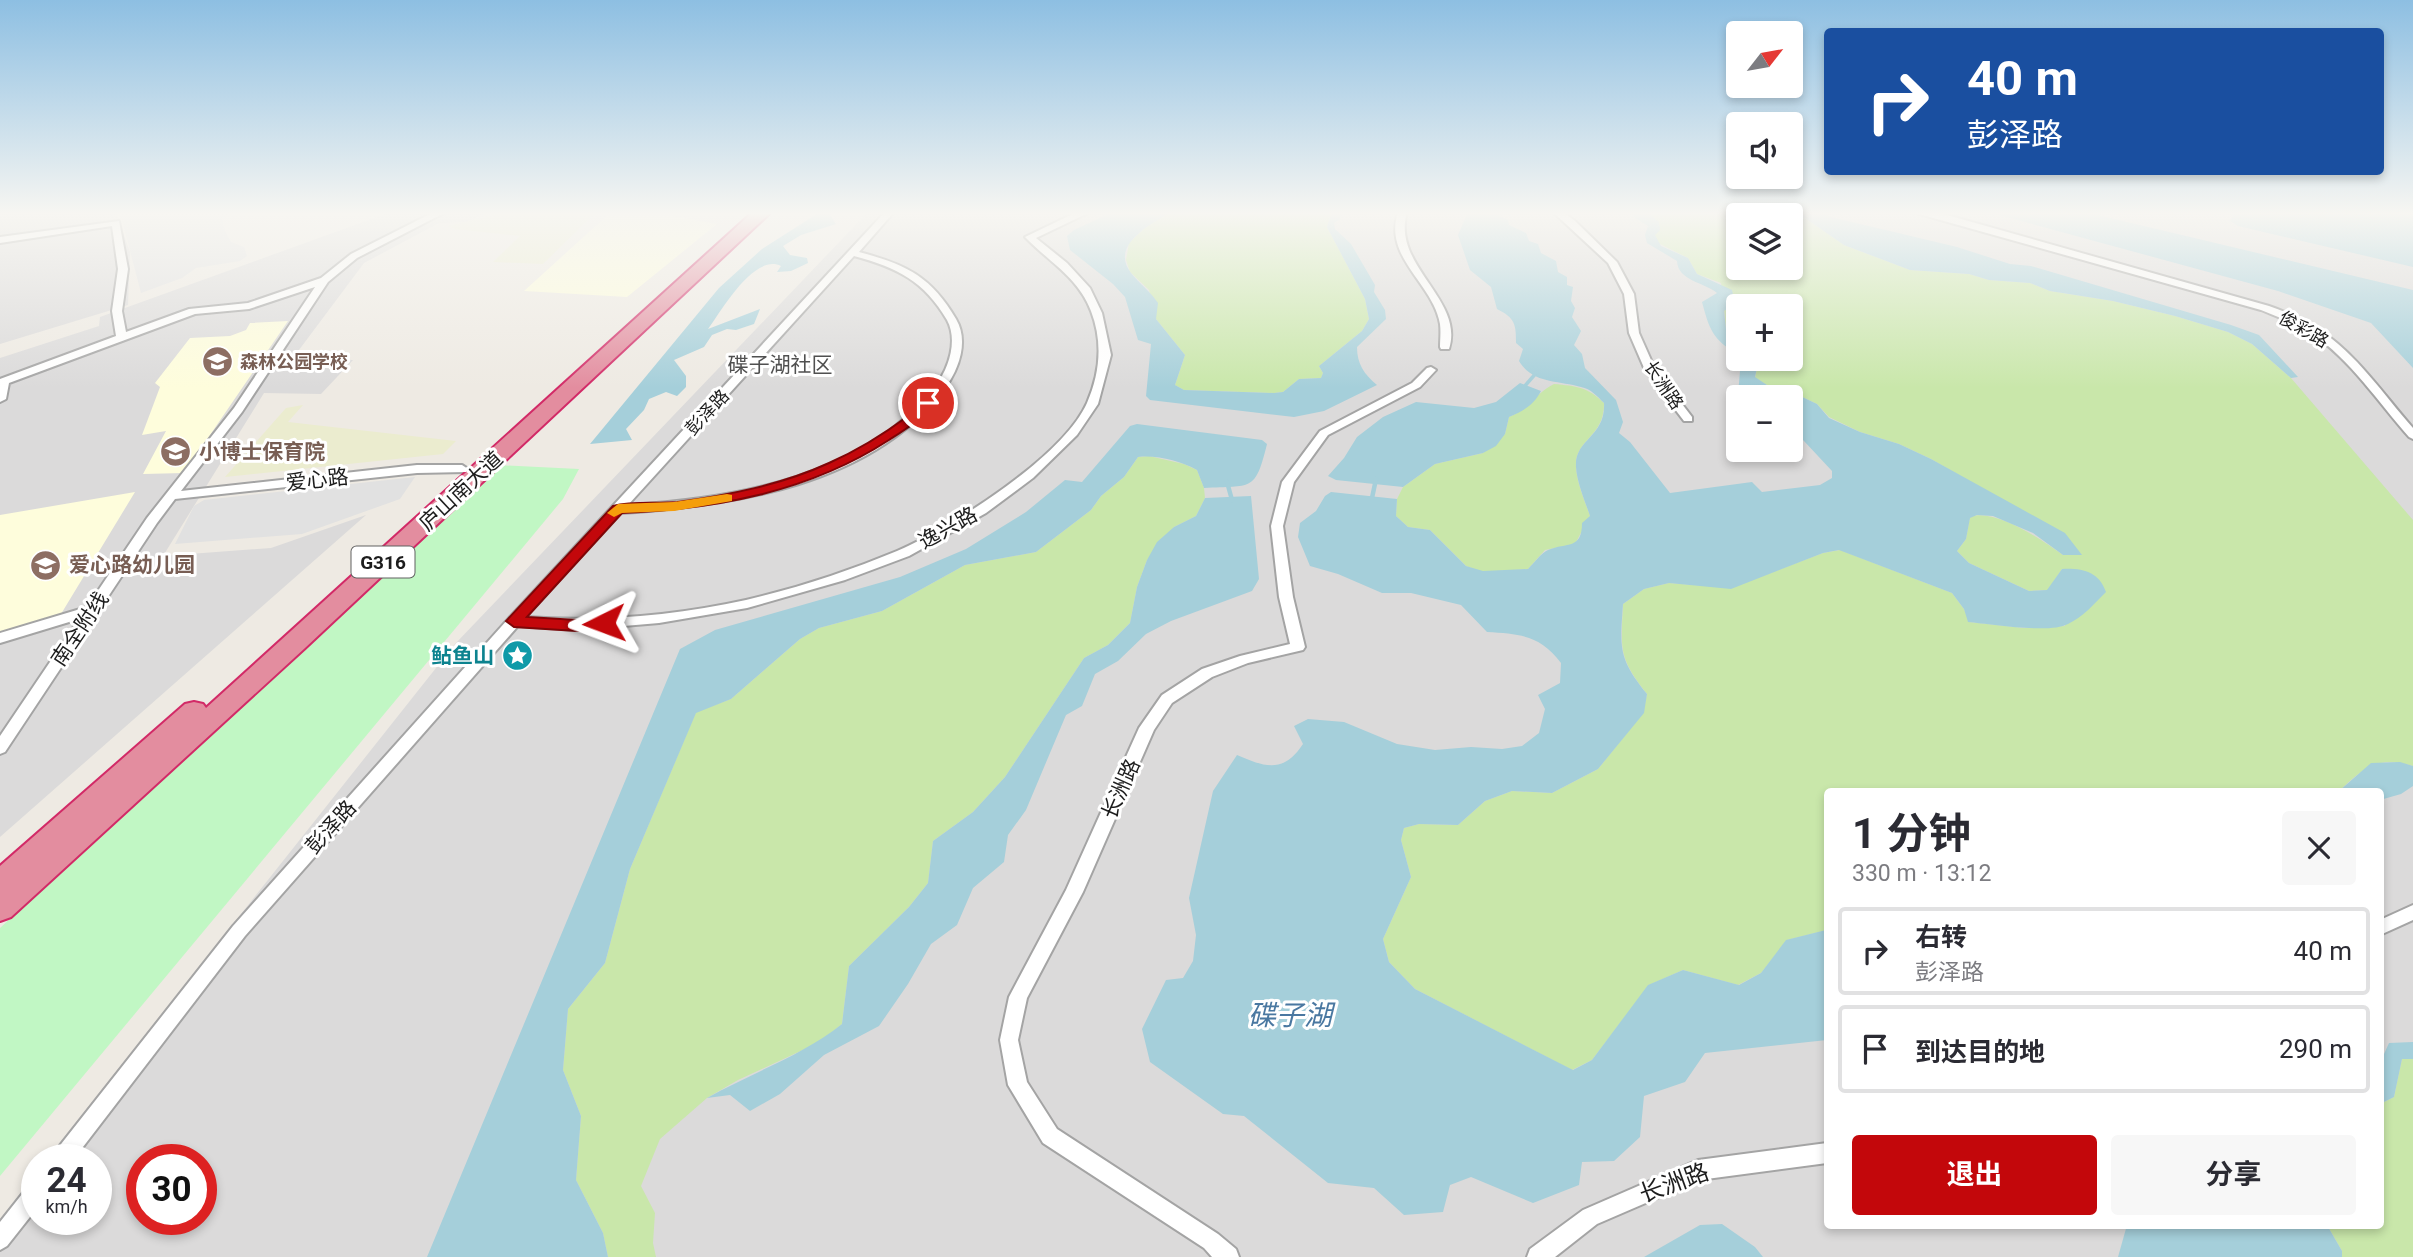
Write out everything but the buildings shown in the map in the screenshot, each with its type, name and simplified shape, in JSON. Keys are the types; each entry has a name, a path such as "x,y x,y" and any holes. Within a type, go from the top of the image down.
{"highway":[{"name":"庐山南大道","path":"0,884 683,271"},
{"name":"庐山南大道","path":"0,908 286,652 699,271"}],"street":[{"path":"122,338 117,311 123,271"},
{"name":"南全附线","path":"0,748 172,496 238,410 324,280 336,271"},
{"name":"彭泽路","path":"73,1144 239,931 514,621 837,271"},
{"path":"618,509 674,506 739,496 786,484 834,466 915,418 941,388 956,360 958,336 949,310 930,289 905,271"},
{"name":"逸兴路","path":"514,621 577,625 659,618 747,604 841,577 904,553 982,510 1029,475 1073,433 1092,404 1106,355 1097,313 1085,288 1069,271"},
{"path":"1416,271 1445,321 1445,347"},
{"name":"长洲路","path":"1617,271 1629,294 1634,333 1650,370 1688,419"},
{"name":"俊彩路","path":"2132,271 2264,308 2318,333 2335,347 2413,435"},
{"path":"0,399 4,381 193,312 249,306 324,280"},
{"name":"长洲路","path":"1228,1257 1211,1241 1050,1136 1018,1085 1009,1040 1018,998 1074,892 1147,728 1167,699 1207,673 1245,659 1298,647 1286,597 1277,526 1284,491 1298,466 1324,433 1395,397 1416,384 1431,370"},
{"name":"爱心路","path":"172,496 417,469 462,469"},
{"path":"0,638 93,610"},
{"path":"2384,926 2413,912"},
{"name":"长洲路","path":"1538,1257 1590,1216 1698,1170 1824,1153"},
{"path":"0,1239 21,1212"}],"shaded area":[{"path":"0,271 129,271 128,305 0,344"},
{"path":"135,271 192,271 182,278 141,293"},
{"path":"228,271 358,271 293,358 353,360 321,394 264,393 163,556 271,548 366,515 0,837 0,358 99,326 100,317"},
{"path":"546,271 659,271 627,297 524,291"},
{"path":"812,271 1726,271 1726,280 1803,280 1803,271 2413,271 2413,1257 0,1257 0,1219 21,1192 21,1235 112,1235 112,1144 59,1144 455,644"},
{"name":"森林公园学校","path":"288,321 184,473 143,474 166,431 142,435 160,387 155,383 190,338 230,336 246,330 250,323"},
{"path":"303,405 288,422 456,441 443,454 225,477 286,408"},
{"path":"415,477 400,499 302,534 175,544 194,506 204,500"},
{"name":"爱心路幼儿园","path":"135,492 61,614 0,632 0,515"}],"green space":[{"path":"1350,271 1365,299 1369,319 1362,331 1319,366 1323,373 1321,378 1299,379 1283,392 1274,393 1184,390 1175,385 1185,355 1156,319 1149,290 1130,272"},
{"path":"1695,271 1726,271 1726,280 1803,280 1803,271 1920,271 1969,274 1989,280 2030,283 2050,291 2113,301 2175,316 2228,332 2252,344 2291,378 2413,520 2413,766 2380,763 2364,770 2343,788 1824,788 1824,931 1787,940 1761,973 1738,985 1683,970 1649,985 1592,1060 1572,1070 1415,989 1389,962 1383,939 1411,877 1401,840 1404,828 1419,824 1458,825 1485,801 1512,791 1552,793 1598,769 1643,713 1647,694 1626,661 1622,632 1623,604 1644,589 1669,583 1731,588 1823,553 1840,550 1952,593 1964,609 1969,622 2024,628 2065,626 2062,569 2048,590 2029,591 1969,563 1957,551 1966,539 1970,517 1980,515 2018,527 2063,555 2081,554 1990,493 1931,459 1829,417 1817,404 1803,397 1803,385 1767,385 1755,378 1756,371 1803,371 1803,294 1726,294 1726,329 1721,283 1697,274"},
{"path":"1554,384 1581,388 1604,403 1600,424 1577,458 1578,480 1590,516 1575,544 1545,550 1528,569 1483,572 1466,566 1430,530 1408,527 1396,516 1397,499 1403,487 1435,464 1483,453 1505,434 1509,417"},
{"path":"1149,456 1184,464 1197,470 1205,498 1196,516 1174,527 1147,560 1137,587 1130,623 1108,645 1084,658 1005,777 973,812 933,841 928,883 909,907 849,966 842,1024 820,1042 738,1080 707,1098 660,1139 641,1186 655,1213 653,1243 656,1257 608,1257 603,1233 576,1180 581,1116 563,1070 568,1009 605,963 630,869 696,712 731,699 800,639 819,628 882,611 965,565 1036,552 1091,510 1101,496 1124,477 1138,457"},
{"path":"496,465 579,469 563,499 27,1144 21,1144 21,1151 0,1176 0,928"},
{"path":"2402,1059 2413,1059 2413,1257 2342,1257 2342,1251 2329,1229 2384,1229 2384,1102 2394,1097"}],"water":[{"path":"738,271 756,271 730,297 708,329 760,309 754,324 712,335 704,347 674,360 686,376 686,387 677,396 666,392 649,399 644,410 626,429 632,440 590,444 719,288"},
{"path":"1096,271 1130,271 1158,303 1156,319 1185,355 1175,385 1184,390 1274,393 1283,392 1299,379 1321,378 1323,373 1319,366 1362,331 1369,319 1365,299 1350,271 1367,271 1375,285 1374,292 1385,310 1386,319 1357,347 1358,359 1368,377 1377,385 1324,411 1294,417 1150,400 1146,396 1151,344 1138,340 1125,297"},
{"name":"碟子湖","path":"1471,271 1558,271 1567,277 1567,285 1573,287 1571,301 1575,308 1572,317 1581,331 1574,345 1582,354 1585,368 1616,400 1623,422 1619,433 1630,442 1670,493 1752,482 1762,492 1820,485 1832,478 1832,471 1803,440 1803,397 1817,404 1829,418 1931,459 2065,533 2082,555 2063,555 2033,533 1993,516 1977,515 1970,518 1966,539 1957,551 1969,563 2029,591 2047,590 2062,569 2077,569 2095,576 2106,592 2079,618 2059,627 2034,628 1968,622 1964,609 1952,593 1839,550 1823,553 1731,589 1669,583 1644,589 1623,604 1623,652 1631,671 1647,694 1644,713 1598,769 1552,793 1512,791 1485,801 1458,825 1419,824 1404,828 1401,840 1411,877 1383,939 1389,962 1415,989 1573,1070 1592,1060 1648,985 1683,970 1739,985 1761,973 1786,940 1824,930 1824,1040 1705,1053 1685,1082 1644,1096 1640,1137 1614,1161 1582,1162 1579,1185 1533,1203 1471,1177 1450,1185 1443,1212 1404,1215 1374,1188 1328,1183 1244,1116 1223,1114 1150,1062 1142,1029 1166,980 1183,978 1193,961 1196,935 1189,898 1213,791 1237,755 1265,765 1281,764 1296,754 1303,744 1294,726 1308,719 1344,722 1397,744 1435,750 1522,746 1539,733 1545,709 1538,695 1560,683 1561,663 1545,647 1519,635 1487,632 1461,605 1411,593 1382,593 1338,574 1310,566 1298,537 1300,523 1316,511 1325,496 1331,492 1397,499 1396,516 1408,527 1430,530 1466,566 1483,571 1528,569 1545,551 1576,541 1582,523 1590,516 1578,479 1577,458 1600,423 1604,403 1585,388 1531,374 1519,361 1523,349 1516,343 1513,322 1508,315 1497,309 1491,287"},
{"path":"1680,271 1695,271 1732,290 1733,294 1726,294 1724,311 1726,346 1713,333 1702,302 1717,293"},
{"path":"1920,271 2047,271 2259,335 2298,377 2291,378 2252,344 2228,332 2113,301 2050,291 2030,283 1989,280 1969,274"},
{"path":"2203,271 2332,271 2413,290 2413,368 2371,323 2278,291"},
{"name":"碟子湖","path":"1740,371 1756,371 1755,377 1767,385 1739,385"},
{"path":"1520,383 1541,391 1528,407 1509,417 1505,434 1496,446 1483,453 1435,464 1403,487 1336,480 1328,476 1357,437 1383,417 1416,402 1474,408 1496,402"},
{"path":"1137,424 1262,440 1267,444 1259,471 1254,479 1242,486 1204,488 1197,470 1176,461 1138,457 1124,477 1101,496 1091,510 1036,552 965,565 882,611 819,628 800,639 731,699 696,713 630,869 605,963 568,1009 563,1070 581,1116 576,1180 603,1233 608,1257 427,1257 680,649 715,630 900,577 966,549 1026,512 1065,480 1082,482 1130,426"},
{"path":"1251,496 1259,579 1252,591 1171,621 1146,634 1118,661 1095,674 1082,706 1066,715 1026,810 1008,835 1004,862 973,888 957,925 931,944 879,1026 824,1055 780,1094 750,1111 730,1095 707,1098 810,1046 842,1024 849,966 909,907 928,883 933,841 973,812 1005,777 1084,658 1108,645 1130,623 1137,587 1157,542 1174,527 1196,516 1205,498"},
{"path":"2400,762 2413,766 2413,786 2401,794 2384,799 2384,788 2342,788 2371,763"},
{"path":"2413,1042 2413,1059 2402,1059 2394,1097 2384,1102 2384,1054 2389,1043"},
{"path":"1722,1224 1755,1247 1763,1257 1644,1257 1700,1225"},
{"path":"2126,1229 2329,1229 2342,1251 2342,1257 2118,1257"}],"waterway":[{"path":"1523,388 1537,372"},
{"path":"1372,498 1376,479"},
{"path":"1227,482 1232,500"}],"slow traffic":[{"path":"614,513 618,509 674,506 727,498"}],"place":[{"name":"森林公园学校","path":"217,361"},
{"name":"小博士保育院","path":"176,452"},
{"name":"爱心路幼儿园","path":"46,565"},
{"name":"鲇鱼山","path":"517,656"}],"district":[{"name":"碟子湖社区","path":"780,365"}],"route":[{"path":"604,623 577,625 514,621 618,509 674,506 739,496 786,484 834,466 873,444 915,418 928,403"}]}
